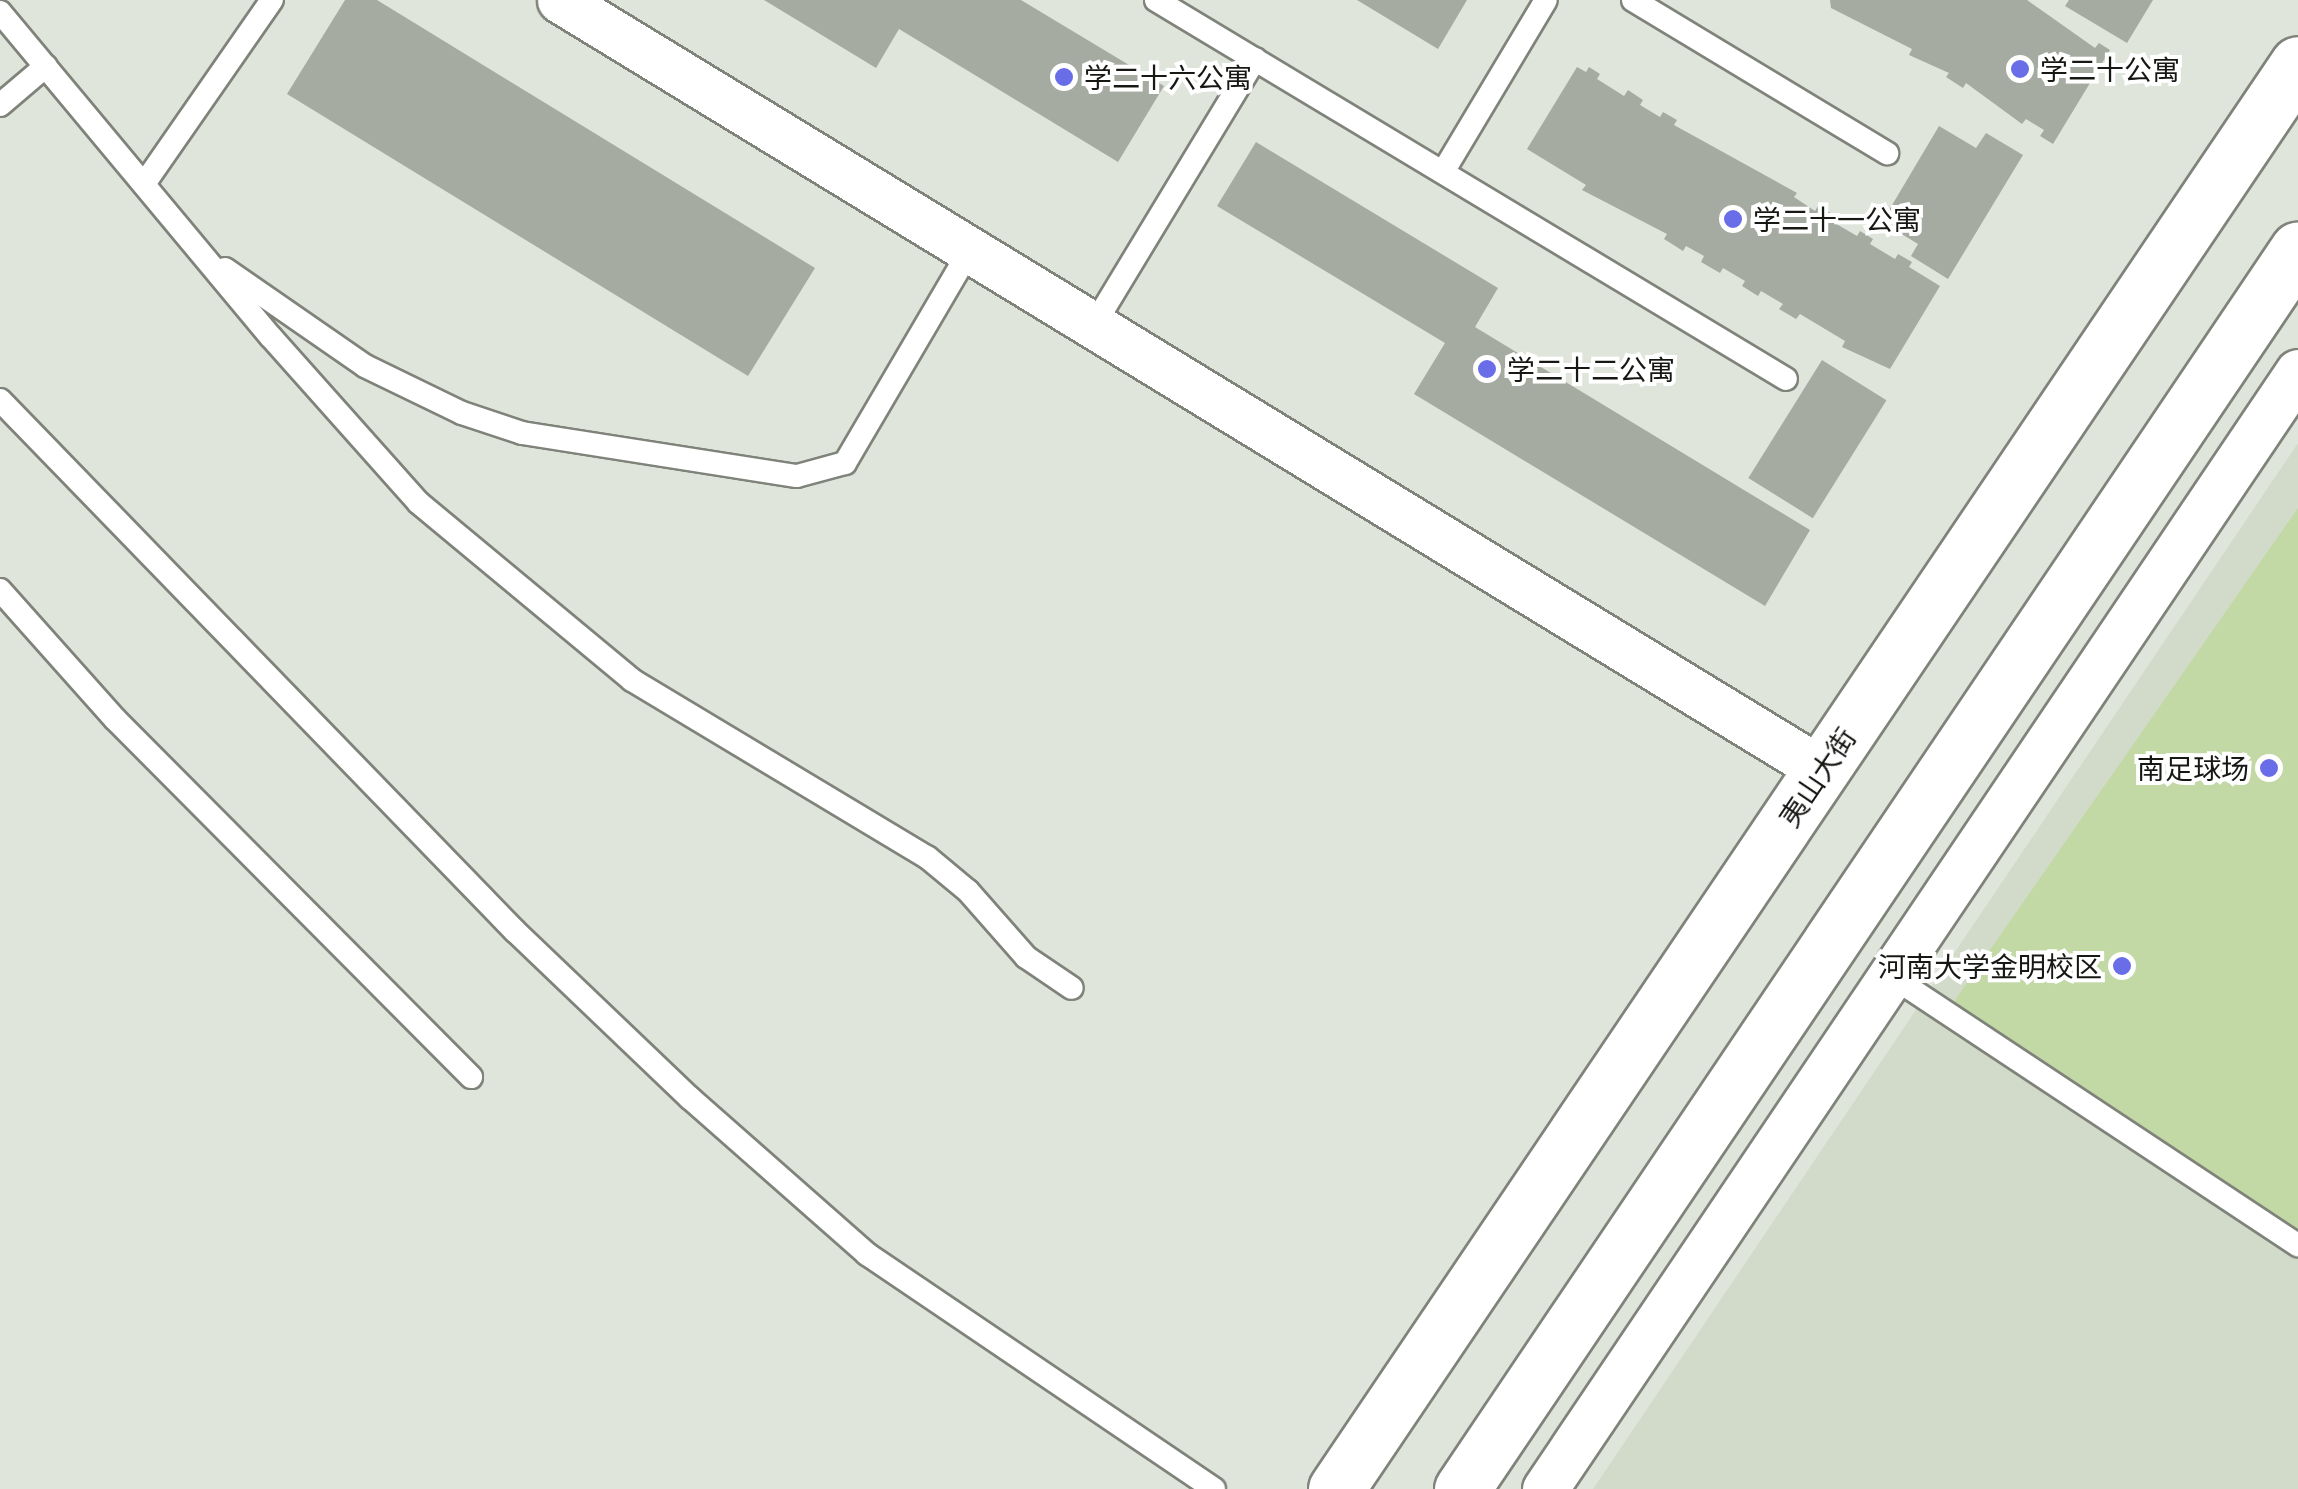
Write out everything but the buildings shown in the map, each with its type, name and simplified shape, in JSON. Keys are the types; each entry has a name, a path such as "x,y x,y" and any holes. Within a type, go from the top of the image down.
{"main road":[{"name":"夷山大街","path":"1336,1489 2298,64"},
{"path":"1462,1489 2298,250"}],"street":[{"path":"560,0 1822,770"},
{"path":"1545,1489 2298,372"}],"lane":[{"path":"144,184 272,0"},
{"path":"1156,0 1193,10 1254,59 1786,379"},
{"path":"1442,172 1546,0"},
{"path":"1633,0 1887,153"},
{"path":"0,12 201,253 420,503 580,640 700,726 927,858 968,892 1026,958 1072,988"},
{"path":"1094,326 1254,59"},
{"path":"0,104 46,66"},
{"path":"201,253 365,366 462,414 522,433 796,476 844,463 970,250"},
{"path":"0,400 447,862 690,1098 867,1254 1214,1489"},
{"path":"0,590 115,718 472,1078"},
{"path":"1891,976 2298,1244"}],"shaded area":[{"name":"河南大学金明校区","path":"2298,443 2298,1489 1593,1489"}],"green space":[{"path":"2298,508 2298,1250 1939,1023"}],"place":[{"name":"学二十公寓","path":"2020,69"},
{"name":"学二十六公寓","path":"1064,77"},
{"name":"学二十一公寓","path":"1733,219"},
{"name":"学二十二公寓","path":"1487,369"},
{"name":"南足球场","path":"2269,768"},
{"name":"河南大学金明校区","path":"2122,966"}]}
